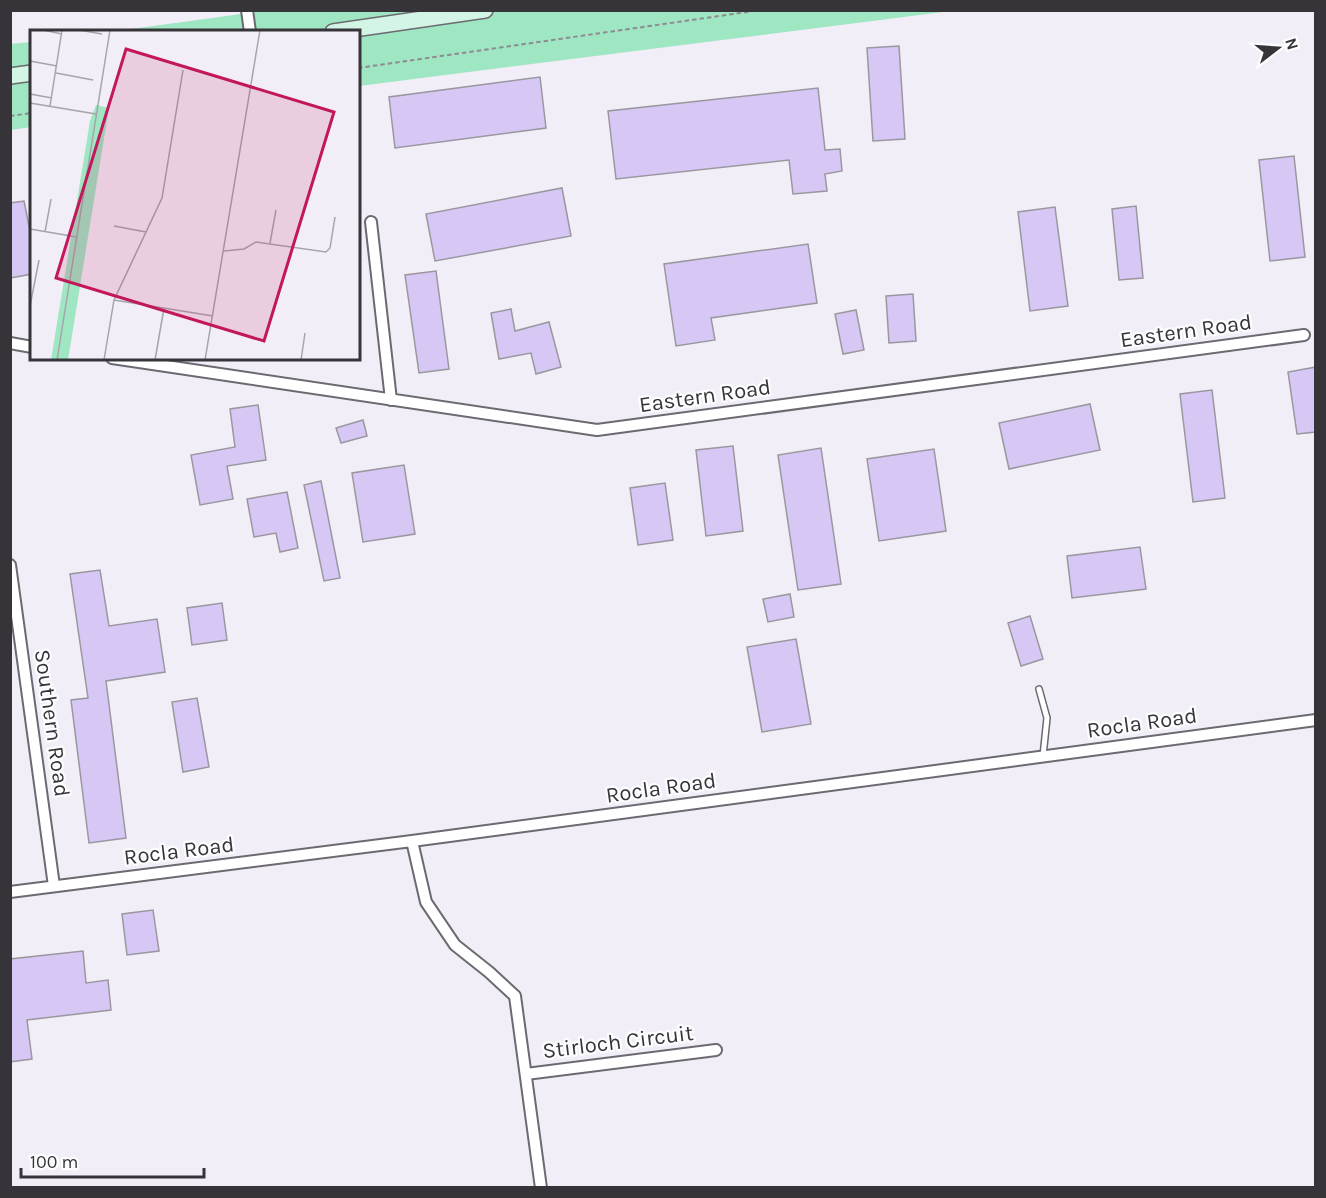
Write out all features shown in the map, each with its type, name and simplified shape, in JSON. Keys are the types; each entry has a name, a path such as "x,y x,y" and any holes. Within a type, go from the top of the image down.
{"main road":[{"path":"347,30 485,10"},
{"path":"10,76 30,73"}],"street":[{"path":"247,10 250,30"},
{"path":"370,222 391,400"},
{"name":"Eastern Road","path":"125,360 597,430 1304,335"},
{"path":"10,343 30,346"},
{"name":"Southern Road","path":"10,565 14,619 54,886"},
{"name":"Rocla Road","path":"10,892 412,841 1316,720"},
{"name":"Stirloch Circuit","path":"412,841 426,902 455,945 515,996 541,1188"},
{"name":"Stirloch Circuit","path":"526,1074 716,1050"}],"lane":[{"path":"1039,689 1047,718 1043,756"}],"path":[{"path":"360,68 760,10"},
{"path":"10,116 30,113"}],"green space":[{"path":"270,10 951,11 360,86 360,30 124,30"},
{"path":"30,42 30,127 11,130 10,44"}],"building":[{"path":"899,46 905,139 873,141 867,48"},
{"path":"540,77 546,128 395,148 389,97"},
{"path":"818,88 825,150 840,149 842,171 825,174 827,191 793,194 789,160 616,179 608,111"},
{"path":"1294,156 1305,257 1270,261 1259,160"},
{"path":"562,188 571,236 435,261 426,214"},
{"path":"24,201 30,231 30,274 10,278 10,203"},
{"path":"1136,206 1143,278 1119,280 1112,209"},
{"path":"1055,207 1068,306 1030,311 1018,212"},
{"path":"808,244 817,303 711,318 715,340 676,346 664,264"},
{"path":"436,271 449,369 419,373 405,275"},
{"path":"913,294 916,341 889,343 886,296"},
{"path":"511,309 515,331 549,322 561,367 536,374 531,353 499,359 491,313"},
{"path":"856,310 864,350 843,354 835,314"},
{"path":"1316,367 1316,432 1297,434 1288,372"},
{"path":"1212,390 1225,498 1193,502 1180,394"},
{"path":"1090,404 1100,450 1009,469 999,423"},
{"path":"258,405 266,460 227,466 233,499 200,505 191,455 235,447 230,409"},
{"path":"363,420 367,436 341,443 336,428"},
{"path":"733,446 743,531 706,536 696,450"},
{"path":"821,448 841,584 798,590 778,455"},
{"path":"934,449 946,531 879,541 867,459"},
{"path":"404,465 415,534 363,542 352,473"},
{"path":"321,481 340,578 324,581 304,485"},
{"path":"665,483 673,540 638,545 630,488"},
{"path":"287,492 298,548 280,552 276,533 254,537 247,499"},
{"path":"1140,547 1146,589 1072,598 1067,556"},
{"path":"100,570 109,626 157,619 165,672 106,681 126,838 89,843 71,700 88,698 70,574"},
{"path":"790,594 794,617 768,622 763,599"},
{"path":"222,603 227,640 192,645 187,608"},
{"path":"1030,616 1043,659 1021,666 1008,623"},
{"path":"796,639 811,724 762,732 747,647"},
{"path":"197,698 209,767 183,772 172,702"},
{"path":"153,910 159,951 127,955 122,914"},
{"path":"83,951 86,983 108,980 111,1010 27,1020 32,1059 10,1062 10,959"}]}
